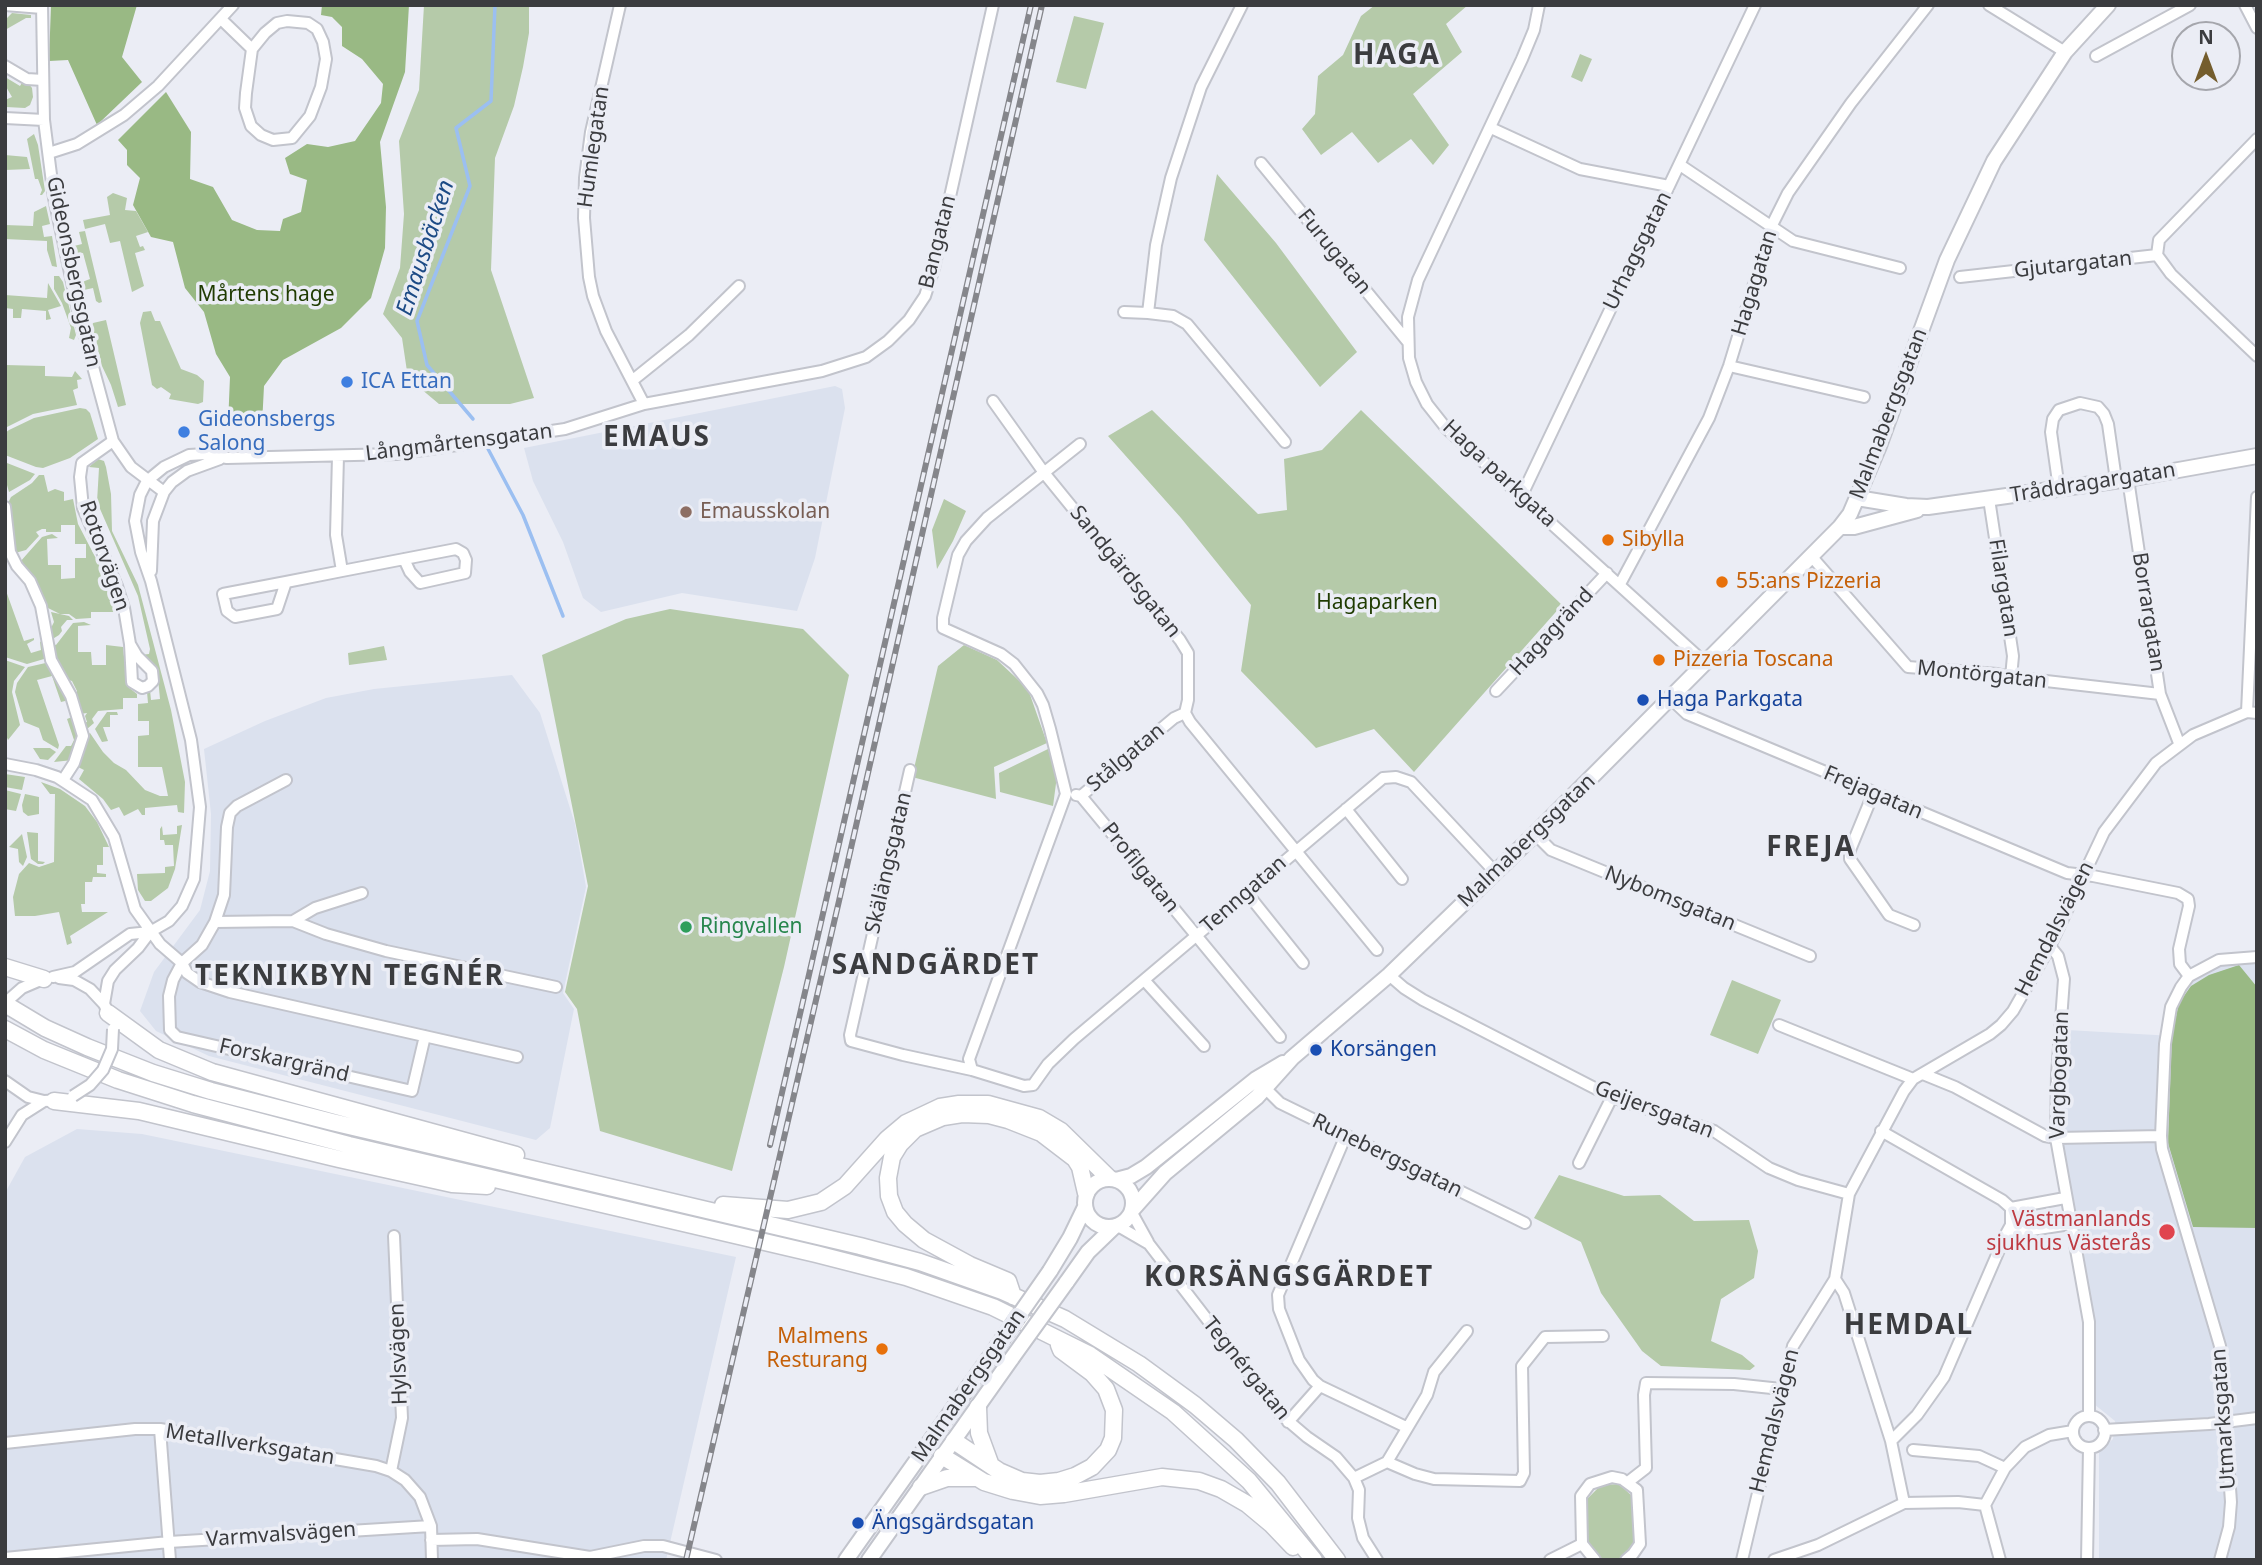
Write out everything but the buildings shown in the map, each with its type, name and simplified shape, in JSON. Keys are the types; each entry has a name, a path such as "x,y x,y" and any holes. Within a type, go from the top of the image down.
{"highway":[{"path":"5,967 43,979"},
{"path":"5,1004 45,1028 87,1047 153,1073 211,1091 920,1262 1013,1296 1086,1331 1139,1364 1195,1405 1236,1440 1278,1483 1337,1560"},
{"path":"106,1008 159,1050 212,1072 532,1159 560,1175"},
{"path":"5,1029 44,1050 118,1080 193,1104 349,1145 906,1277 992,1307 1055,1336 1123,1376 1194,1430 1249,1481 1314,1560"},
{"path":"49,1101 139,1111 227,1134 452,1184 541,1190"},
{"path":"703,1209 724,1205 788,1210 821,1202 845,1186 887,1139 906,1123 940,1107 959,1104 988,1104 1038,1118 1061,1131 1113,1179"},
{"path":"1013,1296 1008,1281 970,1265 924,1240 895,1212 889,1196 888,1178 890,1165 900,1144 915,1129 943,1117 962,1114 989,1115 1008,1120 1041,1133 1075,1159 1080,1167 1086,1200"},
{"path":"954,1441 1008,1476 1051,1482 1066,1480 1087,1470 1108,1450 1115,1421 1114,1410 1106,1390 1092,1373 1061,1350 1055,1336"},
{"path":"978,1407 979,1433 990,1463"},
{"path":"942,1456 978,1478 1013,1491 1040,1496 1151,1478 1176,1476 1199,1481 1221,1489 1247,1504 1279,1532 1303,1560"},
{"path":"921,1486 947,1478 978,1478"}],"main road":[{"name":"Malmabergsgatan","path":"1132,1211 1165,1173 1261,1084 1389,975 1535,834 1840,527 1857,498 1894,408 1947,260 1980,187 2007,139 2065,52 2108,5"},
{"name":"Tråddragargatan","path":"1840,527 1854,527 1928,507 2122,480 2257,456"},
{"name":"Tråddragargatan","path":"1857,498 1928,507"},
{"name":"Malmabergsgatan","path":"1113,1179 1131,1176 1146,1167 1261,1084"},
{"path":"1113,1179 1127,1186 1132,1194 1132,1211 1126,1221 1116,1227 1099,1226 1091,1220 1086,1200 1092,1185 1100,1180 1113,1179"},
{"name":"Malmabergsgatan","path":"846,1560 1050,1271 1070,1238 1086,1200"},
{"name":"Malmabergsgatan","path":"869,1560 1088,1252 1116,1227"},
{"path":"937,1431 954,1441"},
{"path":"927,1446 942,1456"}],"street":[{"path":"5,5 42,7"},
{"path":"49,153 77,144 124,115 158,86 233,5"},
{"name":"Humlegatan","path":"620,5 592,132 585,178 584,218 593,296 606,331 644,404"},
{"name":"Bangatan","path":"644,404 845,365 866,357 888,341 909,320 925,296 933,268 993,5"},
{"path":"1148,313 1156,245 1171,178 1201,87 1242,5"},
{"name":"Haga parkgata","path":"1539,5 1534,30 1491,128 1418,280 1408,317 1409,358 1416,382 1427,404 1446,428 1704,662"},
{"name":"Urhagsgatan","path":"1521,497 1755,5"},
{"name":"Hagagatan","path":"1620,583 1709,418 1730,366 1772,225 1788,193 1928,5"},
{"path":"1989,5 2065,52"},
{"path":"2096,56 2190,5"},
{"path":"2245,5 2257,28"},
{"name":"Gideonsbergsgatan","path":"42,7 44,120 54,198 74,293 113,441 121,456 147,481 164,492"},
{"path":"221,19 252,49"},
{"path":"287,21 309,23 317,29 323,42 326,59 321,87 310,116 292,138 273,140 261,135 247,120 246,93 252,49 277,23 287,21"},
{"path":"5,66 27,79 43,80"},
{"path":"5,118 44,120"},
{"path":"1491,128 1580,169 1669,186"},
{"name":"Gjutargatan","path":"1960,277 2157,255 2159,240 2257,139"},
{"name":"Furugatan","path":"1261,163 1408,342"},
{"path":"1680,165 1793,241 1900,268"},
{"path":"2157,255 2171,275 2257,356"},
{"path":"633,380 689,335 739,286"},
{"path":"1124,312 1173,316 1187,324 1285,442"},
{"path":"1730,366 1864,397"},
{"name":"Sandgärdsgatan","path":"993,401 1045,474 1180,640 1188,653 1188,700 1185,713"},
{"name":"Borrargatan","path":"2059,489 2050,432 2053,419 2059,410 2080,402 2098,407 2108,424 2122,480 2160,694 2179,743"},
{"name":"Långmårtensgatan","path":"147,481 164,467 189,455 227,457 396,454 565,429 644,404"},
{"name":"Rotorvägen","path":"113,441 82,463 80,477 83,508 117,586 130,645"},
{"path":"972,1070 970,1059 1066,794 1037,693 1014,664 1001,654 943,628 943,618 958,555 966,541 988,518 1080,444"},
{"path":"338,456 336,535 342,571"},
{"name":"Långmårtensgatan","path":"164,492 187,471 227,457"},
{"path":"5,1004 22,988 43,979 75,972 131,934 149,932 169,921 190,893 194,879 200,807 191,740 135,521 140,495 147,481"},
{"path":"151,581 153,521 164,492"},
{"path":"2252,713 2257,497"},
{"name":"Filargatan","path":"1989,499 2013,656 2011,677"},
{"path":"5,507 10,552 17,566 30,581 41,607 51,660 71,696 83,736 74,763 63,780"},
{"path":"286,582 276,609 235,617 227,611 223,594 286,582 342,571 404,559 456,549 463,553 466,560 466,573 420,583 410,572 404,559"},
{"name":"Montörgatan","path":"1812,557 1908,667 1966,671 2160,694"},
{"name":"Hagagränd","path":"1496,691 1607,573"},
{"name":"Frejagatan","path":"1669,697 1687,714 1873,794 2067,873 2083,876"},
{"path":"1185,713 1377,950"},
{"name":"Stålgatan","path":"1066,794 1081,796 1174,718 1185,713"},
{"name":"Hemdalsvägen","path":"1742,1560 1793,1346 1835,1279 1849,1194 1881,1131 1918,1076 2001,1025 2019,1000 2050,946 2104,832 2156,763 2179,743 2215,725 2252,713"},
{"path":"5,764 36,769 63,780 92,800 106,820 121,855 135,909 149,932 182,963 187,973 208,986 517,1057"},
{"name":"Skälängsgatan","path":"910,770 850,1035 851,1041 892,1053 972,1070 986,1076"},
{"name":"Tenngatan","path":"986,1076 1024,1086 1033,1085 1048,1063 1074,1039 1383,778 1396,777 1410,782 1495,872"},
{"path":"182,963 202,945 215,922 224,895 230,813 237,806 286,780"},
{"path":"1873,794 1850,850 1850,859 1889,915 1913,925"},
{"name":"Profilgatan","path":"1081,796 1279,1037"},
{"path":"1346,809 1402,879"},
{"name":"Nybomsgatan","path":"1535,834 1551,850 1810,956"},
{"path":"2083,876 2178,893 2188,899 2187,917 2179,949 2180,964 2189,976 2219,960 2257,957"},
{"path":"293,921 314,908 362,893"},
{"path":"1247,893 1303,963"},
{"path":"215,922 293,921 326,934 386,951 556,987"},
{"path":"106,1008 108,981 149,932"},
{"name":"Vargbogatan","path":"2050,946 2058,956 2064,979 2057,1075 2056,1138 2089,1322 2090,1416"},
{"name":"Forskargränd","path":"182,963 173,980 169,996 170,1030 177,1037 412,1091 425,1036"},
{"name":"Geijersgatan","path":"1389,975 1423,1000 1612,1097 1714,1131 1769,1168 1798,1180 1849,1194"},
{"name":"Utmarksgatan","path":"2189,976 2180,987 2171,1007 2165,1044 2161,1136 2162,1149 2220,1346 2231,1502 2228,1536 2220,1560"},
{"path":"5,1142 22,1115 49,1101 73,1096 90,1085 103,1070 112,1049 113,1030 106,1008 94,992 69,979 43,979"},
{"path":"1145,981 1204,1046"},
{"path":"1779,1025 1955,1087 2045,1136 2161,1136"},
{"path":"5,1081 28,1097 49,1101"},
{"name":"Runebergsgatan","path":"1261,1084 1280,1103 1525,1223"},
{"path":"1579,1163 1612,1097"},
{"path":"1881,1131 2002,1200 2011,1208 2011,1225 1944,1377 1917,1415 1891,1441"},
{"path":"1346,1135 1278,1295 1279,1309 1299,1360 1320,1387 1406,1427"},
{"path":"2011,1208 2065,1198"},
{"name":"Tegnérgatan","path":"1132,1211 1149,1244 1256,1385 1288,1422 1336,1457 1354,1478"},
{"path":"2006,1234 2070,1224"},
{"name":"Tegnérgatan","path":"1116,1227 1149,1244"},
{"name":"Hylsvägen","path":"391,1471 402,1418 394,1236"},
{"path":"1835,1279 1844,1293 1891,1441 1904,1503"},
{"path":"1377,1560 1363,1538 1358,1518 1359,1490 1354,1478 1387,1462 1427,1395 1434,1372 1466,1331"},
{"path":"1387,1462 1434,1479 1520,1481 1524,1473 1522,1366 1545,1337 1603,1336"},
{"path":"1628,1482 1646,1468 1646,1383 1734,1384 1781,1389"},
{"path":"1288,1422 1320,1387"},
{"path":"2085,1416 2101,1421 2104,1430 2102,1441 2089,1448 2078,1444 2073,1431 2075,1423 2085,1416"},
{"path":"2104,1430 2257,1418"},
{"name":"Metallverksgatan","path":"5,1443 135,1429 160,1429 376,1466 405,1480 419,1497 431,1526 432,1560"},
{"path":"160,1429 170,1560"},
{"path":"1997,1558 1997,1544 1985,1505 2005,1468 2025,1447 2038,1440 2073,1431"},
{"path":"2087,1560 2089,1448"},
{"path":"1913,1450 1979,1455 2005,1468"},
{"path":"1595,1560 1582,1544 1581,1496 1590,1484 1612,1477 1628,1482 1637,1490 1640,1544 1626,1560"},
{"path":"1774,1560 1818,1545 1904,1503 1958,1502 1985,1505"},
{"name":"Varmvalsvägen","path":"5,1558 169,1542 431,1526"},
{"path":"431,1540 477,1539 590,1557 644,1546 663,1546 716,1560"},
{"path":"1550,1560 1582,1544"}],"shaded area":[{"name":"Emausskolan","path":"835,386 842,389 845,408 815,558 797,611 682,593 601,612 583,598 563,542 533,481 524,448"},
{"path":"512,675 540,713 575,824 586,887 563,993 574,1009 550,1128 536,1140 209,1056 156,1031 140,1011 154,972 200,910 210,871 211,814 204,749 265,721 326,698 374,689"},
{"name":"Västmanlands sjukhus Västerås","path":"2257,953 2257,1560 2099,1560 2099,1452 2113,1439 2115,1421 2094,1404 2084,1266 2060,1135 2067,1030 2173,1036 2184,975 2229,954"},
{"path":"77,1129 142,1134 736,1257 666,1560 5,1560 5,1193 25,1157"}],"green space":[{"path":"51,5 137,5 122,57 142,82 97,125 68,60 49,61"},
{"name":"Mårtens hage","path":"322,5 409,5 405,72 380,142 386,207 385,248 371,298 341,328 283,360 264,386 262,425 228,425 230,377 216,354 204,312 185,288 173,242 151,237 133,205 140,178 127,165 127,150 118,140 166,92 191,132 190,179 213,187 232,220 257,230 280,231 283,219 301,212 307,180 290,174 285,158 307,144 328,147 355,141 381,103 383,84 362,59 342,46 342,27 332,17 321,15"},
{"name":"Mårtens hage","path":"424,5 529,5 529,33 523,67 514,106 495,158 491,270 534,398 510,404 439,404 408,378 402,338 383,314 400,268 404,214 399,141 419,90"},
{"path":"1375,5 1468,5 1446,24 1462,52 1413,94 1449,145 1433,165 1411,139 1378,163 1352,132 1321,155 1302,129 1315,114 1318,76 1343,55 1361,16"},
{"path":"12,13 31,15 31,18 5,30 5,20"},
{"path":"1074,16 1104,23 1086,89 1056,82"},
{"path":"1580,54 1592,59 1582,82 1571,77"},
{"path":"5,77 20,86 23,81 29,84 33,97 30,105 25,108 6,107 5,100 12,97 5,85"},
{"path":"34,134 45,191 42,195 38,179 35,179 27,139"},
{"path":"5,155 27,157 30,169 5,170"},
{"path":"1217,174 1276,243 1357,352 1320,387 1204,240"},
{"path":"113,193 127,198 125,210 136,211 148,232 136,236 140,247 143,246 145,250 135,253 144,286 132,292 120,241 110,243 105,224 85,229 83,220 110,215 107,197"},
{"path":"46,206 50,224 42,226 44,237 52,236 57,267 52,266 47,241 5,239 5,225 33,226 34,212"},
{"path":"85,231 102,302 99,303 93,288 84,290 82,282 90,279 83,253 75,255 74,246 82,244 79,232"},
{"path":"54,276 59,276 63,282 76,335 74,340 69,338 71,328 54,289"},
{"path":"48,283 61,306 48,310 51,319 46,320 46,311 22,309 21,318 13,318 13,309 5,308 5,295 47,298"},
{"path":"151,311 155,321 160,321 181,369 204,381 203,402 198,404 169,399 171,394 152,385 140,323 143,312"},
{"path":"106,320 126,405 118,407 102,366 92,326 93,323"},
{"path":"5,365 45,366 45,376 72,377 75,371 82,379 77,380 78,388 73,390 77,405 33,414 5,428"},
{"path":"80,408 90,413 98,439 70,458 43,468 5,455 5,433 9,430 34,418"},
{"name":"Hagaparken","path":"1152,410 1258,514 1287,510 1284,459 1322,450 1361,410 1562,605 1414,772 1374,729 1316,748 1241,671 1251,605 1181,518 1108,436"},
{"path":"98,459 104,461 106,467 111,494 112,531 138,585 171,710 185,782 184,813 178,812 177,805 145,808 145,815 138,809 124,816 119,807 111,810 103,799 79,779 84,770 76,766 85,736 90,733 103,752 145,790 168,796 162,767 138,767 138,736 149,735 149,721 138,721 138,704 148,703 147,692 150,690 151,700 160,699 157,668 141,655 149,654 150,649 138,596 97,502 99,468 89,467"},
{"path":"7,463 35,474 9,492"},
{"path":"39,475 44,475 48,492 55,489 64,492 64,501 73,499 78,524 104,574 119,612 91,612 91,618 76,619 44,606 20,562 42,537 52,534 58,538 47,539 48,565 61,565 61,579 75,578 75,558 86,558 86,544 75,544 75,525 61,525 61,532 46,532 46,529 42,529 36,532 39,536 26,550 15,553 9,501"},
{"path":"944,499 966,511 937,569 932,530"},
{"path":"5,588 24,641 34,638 27,644 31,653 41,650 40,642 44,640 47,657 44,659 27,664 5,657"},
{"name":"Ringvallen","path":"670,609 803,629 849,675 784,967 732,1171 600,1131 577,1009 565,992 588,886 542,655 626,619"},
{"path":"51,612 69,616 73,620 67,620 59,635 51,640 50,630 54,622"},
{"path":"84,622 91,625 78,626 78,652 91,652 92,665 106,665 106,645 123,647 127,686 137,694 137,698 123,698 123,709 98,711 92,719 94,723 87,729 82,723 87,722 87,713 80,714 75,697 77,691 72,681 65,679 55,660 53,644 56,645 73,623"},
{"path":"964,645 997,660 1028,689 1047,743 994,767 996,799 912,777 938,666"},
{"path":"384,646 387,660 349,665 348,653"},
{"path":"5,660 25,667 14,681 12,692 20,725 8,740 5,733"},
{"path":"50,662 69,700 61,702 52,676 37,680 59,745 58,749 43,740 39,728 24,722 15,692 17,683 28,667"},
{"path":"107,712 117,712 118,715 110,715 110,727 103,727 108,741 102,742 95,729"},
{"path":"75,718 78,739 73,760 54,762 74,740 67,719"},
{"path":"33,748 50,748 56,752 48,760 40,759"},
{"path":"1048,749 1057,776 1053,806 1000,792 999,773"},
{"path":"5,774 25,777 22,790 5,787"},
{"path":"41,782 60,789 85,806 97,822 109,847 103,847 103,865 97,865 97,873 106,874 106,877 93,877 92,882 85,882 85,904 81,904 82,912 108,912 70,936 72,943 67,945 59,912 15,916 13,897 19,874 29,863 39,867 54,862 55,794 50,794"},
{"path":"5,790 21,794 16,811 5,809"},
{"path":"25,794 39,797 39,814 28,816 23,812"},
{"path":"182,825 175,869 168,888 151,901 145,901 138,890 137,874 165,873 165,867 174,866 173,845 165,845 164,840 160,840 160,829 162,826 163,835 177,834 177,826"},
{"path":"27,832 38,833 38,861 45,862 43,864 31,859"},
{"path":"22,834 27,857 23,866 19,862 18,849 9,847"},
{"path":"2239,965 2257,987 2257,1228 2193,1227 2168,1143 2172,1034 2179,1003 2191,986 2209,975"},
{"path":"1732,980 1781,1000 1758,1054 1710,1035"},
{"path":"1559,1175 1624,1196 1660,1195 1694,1221 1749,1220 1758,1251 1754,1278 1721,1299 1711,1341 1742,1355 1755,1366 1750,1370 1661,1366 1642,1351 1601,1293 1581,1242 1534,1218"},
{"path":"1619,1484 1632,1496 1635,1541 1625,1559 1600,1560 1588,1547 1586,1500 1601,1485"}],"waterway":[{"name":"Emausbäcken","path":"473,419 427,365 417,321 470,186 456,128 491,101 495,5"},
{"name":"Emausbäcken","path":"487,447 523,515 563,616"}],"railway":[{"path":"770,1145 1031,5"},
{"path":"686,1560 1042,5"}],"place":[{"name":"ICA Ettan","path":"347,382"},
{"name":"Gideonsbergs Salong","path":"184,432"},
{"name":"Emausskolan","path":"686,512"},
{"name":"Sibylla","path":"1608,540"},
{"name":"55:ans Pizzeria","path":"1722,582"},
{"name":"Pizzeria Toscana","path":"1659,660"},
{"name":"Haga Parkgata","path":"1643,700"},
{"name":"Ringvallen","path":"686,927"},
{"name":"Korsängen","path":"1316,1050"},
{"name":"Västmanlands sjukhus Västerås","path":"2167,1232"},
{"name":"Malmens Resturang","path":"882,1349"},
{"name":"Ängsgärdsgatan","path":"858,1523"}],"district":[{"name":"HAGA","path":"1397,56"},
{"name":"EMAUS","path":"657,438"},
{"name":"FREJA","path":"1811,848"},
{"name":"SANDGÄRDET","path":"936,966"},
{"name":"TEKNIKBYN TEGNÉR","path":"350,977"},
{"name":"KORSÄNGSGÄRDET","path":"1289,1278"},
{"name":"HEMDAL","path":"1909,1326"}]}
